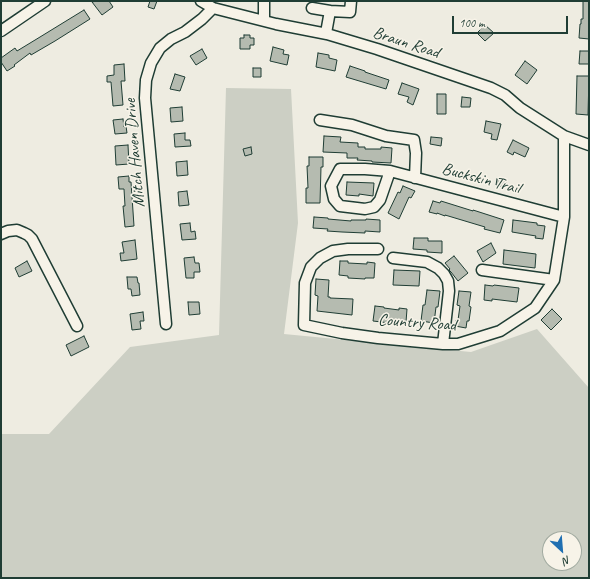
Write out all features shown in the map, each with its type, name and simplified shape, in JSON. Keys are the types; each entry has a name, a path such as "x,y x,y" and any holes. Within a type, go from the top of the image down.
{"street":[{"name":"Braun Road","path":"201,1 213,8 264,21 326,33 491,88 505,95 520,108 564,136 589,145"},
{"path":"264,1 264,21"},
{"path":"312,8 350,12 351,1"},
{"path":"1,31 39,3"},
{"name":"Mitch Haven Drive","path":"166,324 145,98 146,80 151,63 160,48 171,39 185,32 213,8"},
{"path":"326,33 330,11"},
{"path":"320,120 352,125 386,136 414,140 416,153 415,178"},
{"name":"Country Road","path":"378,249 348,249 333,251 320,258 311,267 305,283 304,325 342,333 378,338 443,344 458,344 500,331 535,308 554,280 564,217 564,136"},
{"name":"Buckskin Trail","path":"390,171 380,200 374,207 365,209 340,206 334,199 331,186 340,169 365,169 390,171 564,217"},
{"path":"1,234 8,231 17,230 28,235 32,239 77,326"},
{"path":"393,258 427,262 438,268 444,274 448,281 449,291 443,344"},
{"path":"482,270 554,280"}],"shaded area":[{"path":"226,88 291,89 298,223 284,334 471,352 537,329 589,388 589,578 1,578 1,434 49,434 130,347 219,335"}],"building":[{"path":"109,1 113,7 102,15 92,2"},
{"path":"150,1 157,1 154,9 148,7"},
{"path":"583,1 589,1 589,39 579,38 581,19 583,19"},
{"path":"84,10 90,19 31,55 30,53 7,71 1,62 1,58 15,48 17,51"},
{"path":"485,25 494,33 485,41 477,33"},
{"path":"244,35 250,35 250,38 254,38 254,45 250,45 250,49 240,49 240,38 244,38"},
{"path":"273,47 284,50 283,54 289,55 287,65 270,61"},
{"path":"202,49 207,58 196,65 190,56"},
{"path":"580,51 589,51 589,64 579,64"},
{"path":"318,53 329,55 329,58 337,60 335,71 316,67"},
{"path":"525,61 537,70 527,84 515,75"},
{"path":"124,64 125,81 121,81 123,105 113,106 111,82 107,82 107,76 114,75 114,65"},
{"path":"350,66 389,80 386,89 346,77"},
{"path":"253,68 261,68 261,77 253,77"},
{"path":"175,74 185,77 180,91 170,89"},
{"path":"577,76 589,76 588,115 576,114"},
{"path":"402,83 419,89 413,105 407,102 409,97 398,94"},
{"path":"437,94 446,94 446,114 437,114"},
{"path":"462,97 471,98 470,107 461,107"},
{"path":"182,107 183,121 171,122 170,108"},
{"path":"123,119 124,127 126,126 127,133 115,134 113,120"},
{"path":"486,121 501,124 497,140 491,139 492,134 484,132"},
{"path":"185,133 185,140 190,140 191,146 175,147 174,134"},
{"path":"324,136 341,137 340,142 358,143 358,147 365,147 365,149 381,149 381,147 392,148 391,163 357,160 358,158 347,158 347,153 323,152"},
{"path":"431,137 442,138 441,146 430,144"},
{"path":"513,140 529,148 525,157 514,152 513,155 507,152"},
{"path":"128,145 129,164 116,165 115,146"},
{"path":"251,147 252,154 245,156 243,149"},
{"path":"309,157 323,157 323,167 321,167 320,203 306,203 306,188 308,188 307,166 309,166"},
{"path":"187,161 188,175 177,176 176,162"},
{"path":"129,176 129,182 131,182 134,226 125,227 123,206 125,206 124,189 119,189 118,177"},
{"path":"497,179 506,181 505,187 496,185"},
{"path":"347,182 374,183 373,196 359,194 359,196 346,195"},
{"path":"403,186 415,191 411,198 409,197 399,219 388,213 398,192 400,193"},
{"path":"187,191 189,205 179,206 178,192"},
{"path":"433,201 440,203 441,201 504,220 500,233 445,215 429,212"},
{"path":"314,217 351,221 366,219 380,220 380,232 342,232 313,228"},
{"path":"513,220 537,223 537,225 545,226 543,239 535,238 536,236 512,232"},
{"path":"190,223 191,232 195,231 196,239 182,240 180,224"},
{"path":"414,238 428,238 428,241 442,241 442,253 413,249"},
{"path":"135,240 137,259 121,261 120,253 124,253 122,242"},
{"path":"491,243 496,253 483,262 477,251"},
{"path":"504,250 536,254 535,268 503,264"},
{"path":"454,256 468,273 458,281 445,263"},
{"path":"194,257 195,263 199,263 200,272 194,272 194,278 186,278 184,258"},
{"path":"27,261 32,271 19,277 15,268"},
{"path":"340,261 348,261 348,263 375,263 374,278 348,278 348,276 339,275"},
{"path":"394,270 420,271 419,286 393,285"},
{"path":"127,277 137,277 140,295 132,296 131,289 128,289"},
{"path":"316,279 329,280 328,297 353,299 352,315 317,311 318,296 315,295"},
{"path":"485,285 519,288 517,302 492,299 492,301 484,300"},
{"path":"427,290 440,291 434,323 421,321"},
{"path":"459,291 471,292 469,306 471,307 469,321 467,321 466,328 455,326 456,320 458,320 460,306 457,305"},
{"path":"188,302 199,302 200,314 189,315"},
{"path":"375,306 399,310 399,308 407,309 406,322 390,321 390,323 373,321"},
{"path":"552,309 562,319 551,330 541,320"},
{"path":"143,312 144,321 140,321 141,329 132,330 130,314"},
{"path":"84,336 89,347 71,356 66,345"}]}
